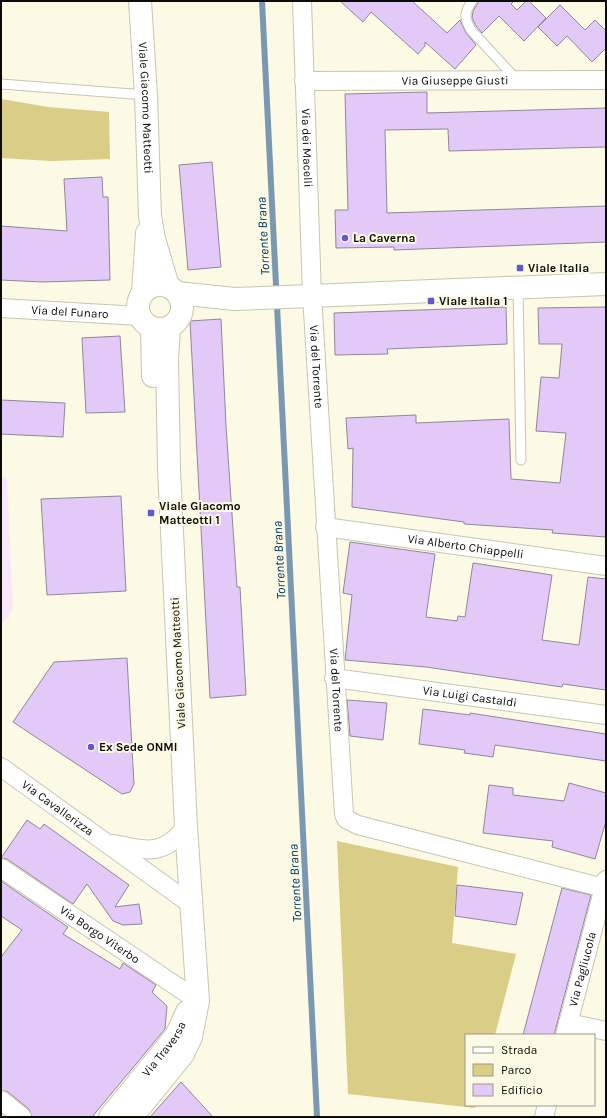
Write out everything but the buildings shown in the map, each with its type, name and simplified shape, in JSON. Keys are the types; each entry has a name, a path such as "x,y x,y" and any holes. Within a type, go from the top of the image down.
{"street":[{"name":"Viale Giacomo Matteotti","path":"140,1 146,95 150,216 165,310 169,468 186,827 192,906"},
{"name":"Via dei Macelli","path":"302,1 304,81 303,295"},
{"name":"Via Giuseppe Giusti","path":"304,81 606,80"},
{"name":"Viale Giacomo Matteotti","path":"150,216 146,238 143,293 138,303 165,310"},
{"path":"165,310 235,299 303,295 606,284"},
{"name":"Via del Torrente","path":"303,295 325,527 342,808 346,819 358,825 605,884"},
{"name":"Via del Funaro","path":"1,308 165,310"},
{"name":"Via Alberto Chiappelli","path":"325,527 606,566"},
{"name":"Via Luigi Castaldi","path":"334,678 606,714"},
{"name":"Via Cavallerizza","path":"4,775 107,843 192,906"},
{"name":"Via Cavallerizza","path":"107,843 139,850 155,850 174,841 186,827"},
{"name":"Via Borgo Viterbo","path":"1,868 195,999"},
{"name":"Via Pagliucola","path":"566,1029 605,884"},
{"name":"Via Traversa","path":"132,1117 183,1054 191,1037 196,970 192,906"},
{"name":"Via Traversa","path":"110,1117 176,1036 195,999"},
{"path":"566,1029 606,1031"},
{"path":"1,1100 22,1117"},
{"path":"544,1117 547,1106"}],"lane":[{"path":"472,1 466,12 465,21 471,30 517,80"},
{"path":"1,84 146,95"},
{"path":"518,287 521,460"}],"shaded area":[{"path":"1,477 7,478 13,609 1,626"}],"green space":[{"path":"1,99 48,107 109,112 110,159 51,161 1,158"},
{"path":"337,841 458,867 452,943 516,954 495,1034 465,1034 465,1106 476,1106 475,1108 348,1094"}],"waterway":[{"name":"Torrente Brana","path":"262,1 317,1117"}],"place":[{"name":"La Caverna","path":"345,238"},
{"name":"Viale Italia","path":"520,268"},
{"name":"Viale Italia 1","path":"431,301"},
{"name":"Viale Giacomo Matteotti 1","path":"151,513"},
{"name":"Ex Sede ONMI","path":"91,747"}]}
